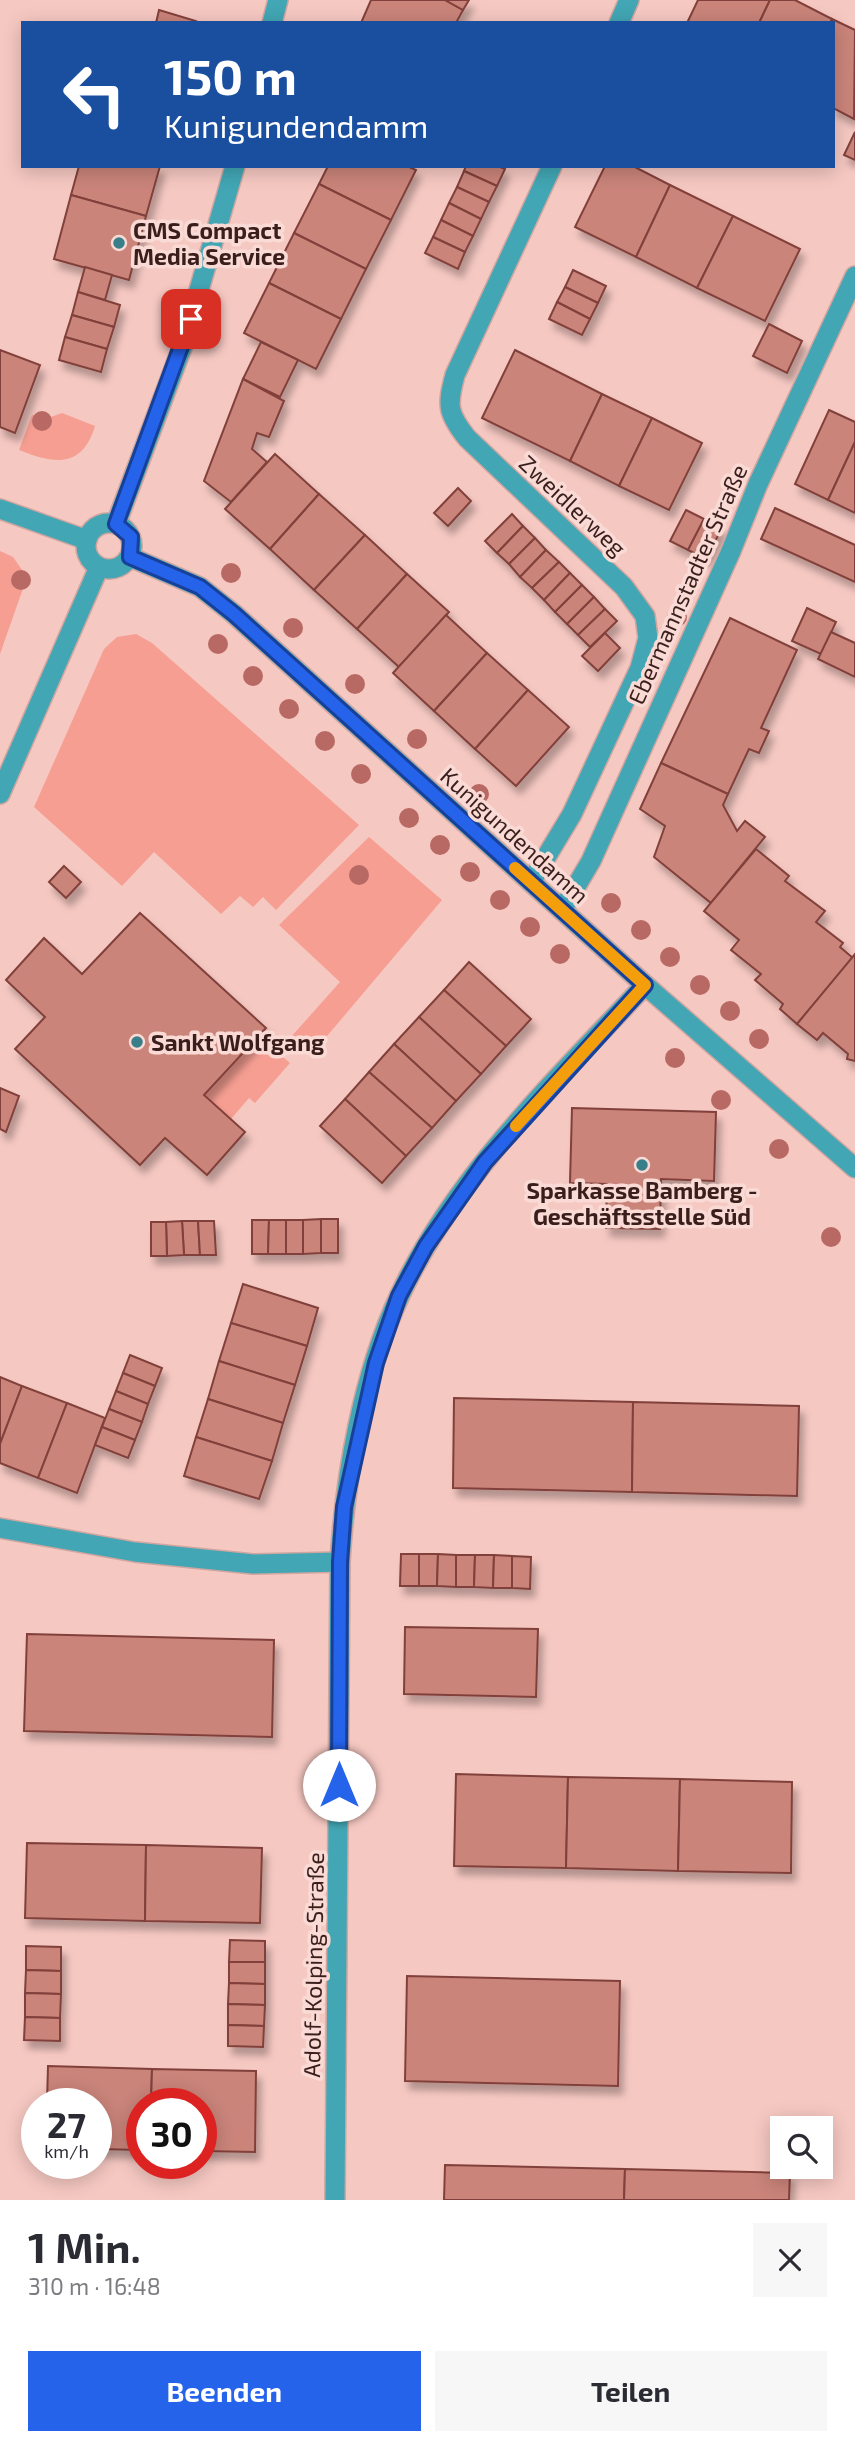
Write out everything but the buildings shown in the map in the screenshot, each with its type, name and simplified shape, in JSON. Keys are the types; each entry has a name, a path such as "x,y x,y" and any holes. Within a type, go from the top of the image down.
{"street":[{"path":"273,21 278,0"},
{"path":"620,21 629,0"},
{"path":"116,524 183,345 234,168"},
{"name":"Zweidlerweg","path":"531,882 572,814 640,668 649,638 645,616 624,587 467,438 450,417 449,397 455,375 551,168"},
{"name":"Ebermannstadter Straße","path":"562,910 590,861 731,551 758,484 855,276"},
{"path":"0,509 87,540"},
{"path":"116,524 131,537 130,557 117,569 99,567 88,556 87,540 98,526 116,524"},
{"name":"Kunigundendamm","path":"130,557 200,587 234,614 645,985 855,1168"},
{"path":"0,794 99,567"},
{"name":"Adolf-Kolping-Straße","path":"335,2200 340,1562 351,1463 376,1363 399,1296 426,1246 485,1162 645,985"},
{"path":"0,1528 135,1552 240,1563 340,1562"}],"shaded area":[{"path":"62,413 95,426 83,450 74,456 55,460 19,450 32,415 48,418"},
{"path":"0,551 13,557 27,577 0,654"},
{"path":"136,634 152,643 359,825 276,910 263,897 253,907 240,896 221,914 154,852 122,886 34,807 104,649 117,637"},
{"path":"369,837 442,900 311,1055 291,1037 340,982 279,925"},
{"path":"259,1036 290,1063 255,1103 249,1098 231,1119 204,1095"}],"slow traffic":[{"path":"515,868 645,985 516,1126"}],"place":[{"name":"CMS Compact Media Service","path":"119,243"},
{"name":"Sankt Wolfgang","path":"137,1042"},
{"name":"Sparkasse Bamberg - Geschäftsstelle Süd","path":"642,1165"}],"route":[{"path":"191,319 116,524 125,529 131,537 133,547 130,557 200,587 234,614 645,985 485,1162 426,1246 399,1296 376,1363 351,1463 344,1507 340,1562 339,1785"}]}
